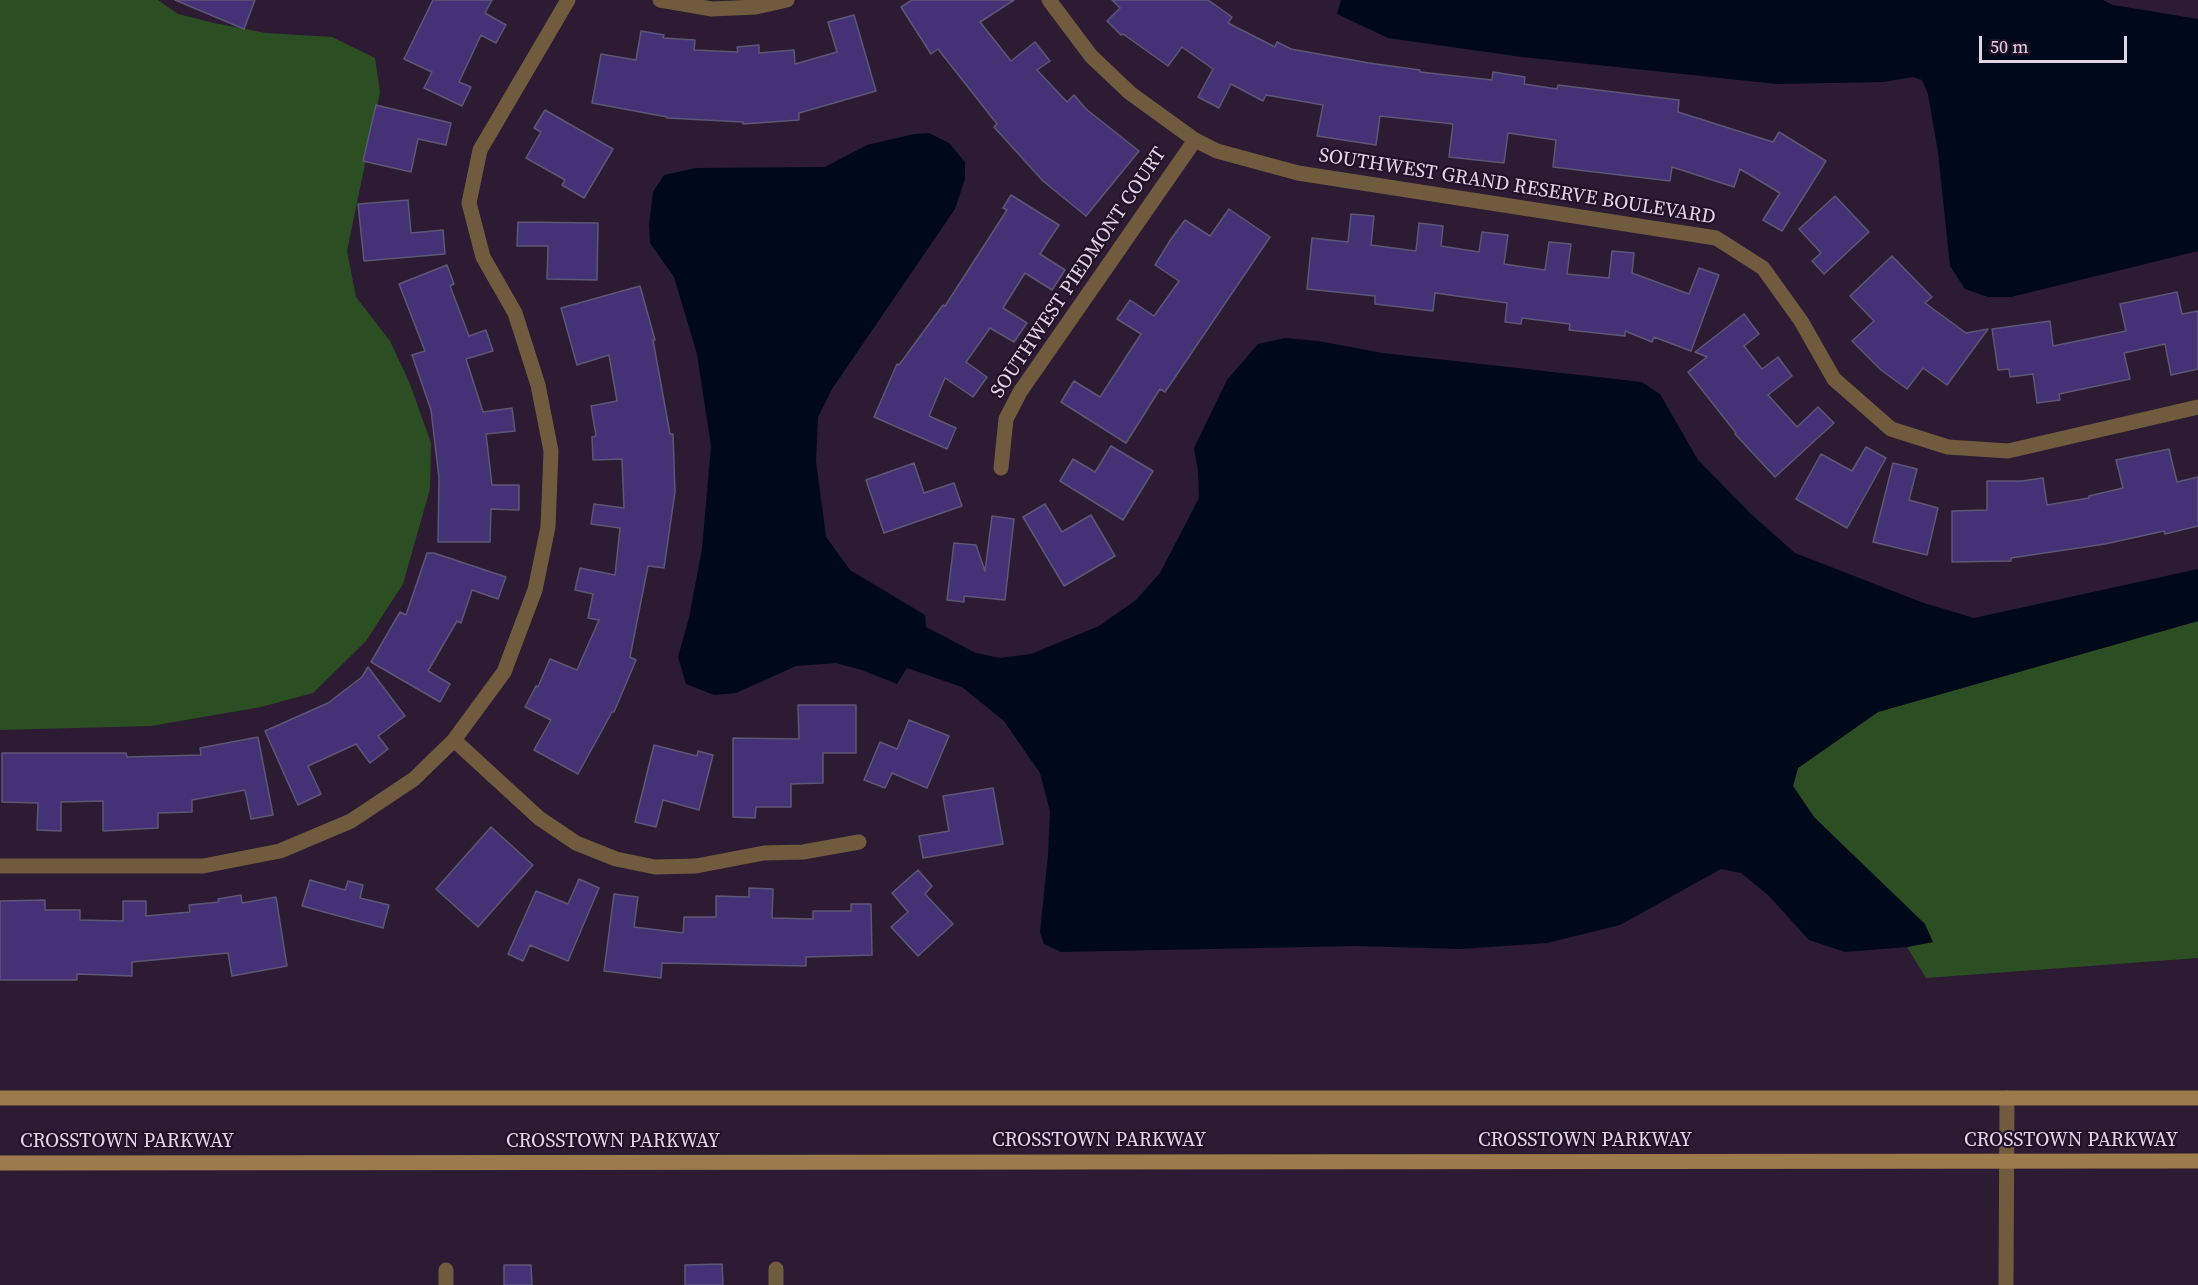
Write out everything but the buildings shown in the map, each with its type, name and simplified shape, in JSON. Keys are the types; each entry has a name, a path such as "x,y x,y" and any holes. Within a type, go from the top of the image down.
{"main road":[{"path":"0,1098 2198,1098"},
{"name":"CROSSTOWN PARKWAY","path":"0,1163 2198,1161"}],"street":[{"path":"0,866 203,866 280,851 351,822 414,779 454,740 504,672 535,590 548,527 551,451 538,386 515,313 483,257 469,203 480,150 568,0"},
{"path":"660,0 712,9 756,7 787,0"},
{"name":"SOUTHWEST GRAND RESERVE BOULEVARD","path":"1048,0 1091,56 1130,93 1195,141 1217,151 1298,173 1716,238 1763,268 1801,321 1834,379 1891,429 1948,447 2008,451 2198,407"},
{"name":"SOUTHWEST PIEDMONT COURT","path":"1001,468 1006,419 1020,392 1195,141"},
{"path":"454,740 539,818 576,843 616,859 655,867 696,866 764,853 803,852 860,842"},
{"path":"2006,1285 2007,1098"},
{"path":"776,1285 777,1269"}],"green space":[{"path":"0,0 158,0 178,14 214,23 266,33 332,37 375,58 380,92 347,251 356,297 390,341 410,384 431,443 430,489 403,584 366,641 313,693 261,707 151,726 0,730"},
{"path":"2198,621 2198,958 1926,978 1907,947 1933,942 1814,817 1793,786 1798,768 1878,712"}],"water":[{"path":"1341,0 2103,0 2113,5 2198,19 2198,251 2011,297 1988,297 1965,289 1950,266 1938,152 1928,94 1922,80 1913,77 1883,82 1777,84 1522,57 1388,38 1337,14"},
{"path":"929,133 949,143 965,162 965,179 955,209 832,389 818,417 816,461 826,537 850,570 925,615 926,627 976,653 1000,658 1031,654 1099,626 1136,600 1160,573 1199,498 1194,448 1227,380 1258,344 1285,338 1318,341 1383,353 1642,382 1660,394 1698,460 1751,514 1795,553 1921,602 1974,618 2198,569 2198,621 1878,712 1798,768 1793,786 1814,817 1925,924 1933,942 1907,947 1845,952 1809,940 1768,895 1741,873 1721,869 1620,925 1547,943 1461,949 1356,946 1061,952 1044,944 1040,932 1050,811 1040,773 1004,721 962,687 907,668 897,684 862,670 836,663 796,666 736,693 714,695 686,684 678,657 689,618 702,549 711,446 697,354 674,277 650,243 649,225 653,192 664,175 696,168 825,167 867,145 914,134"}]}
